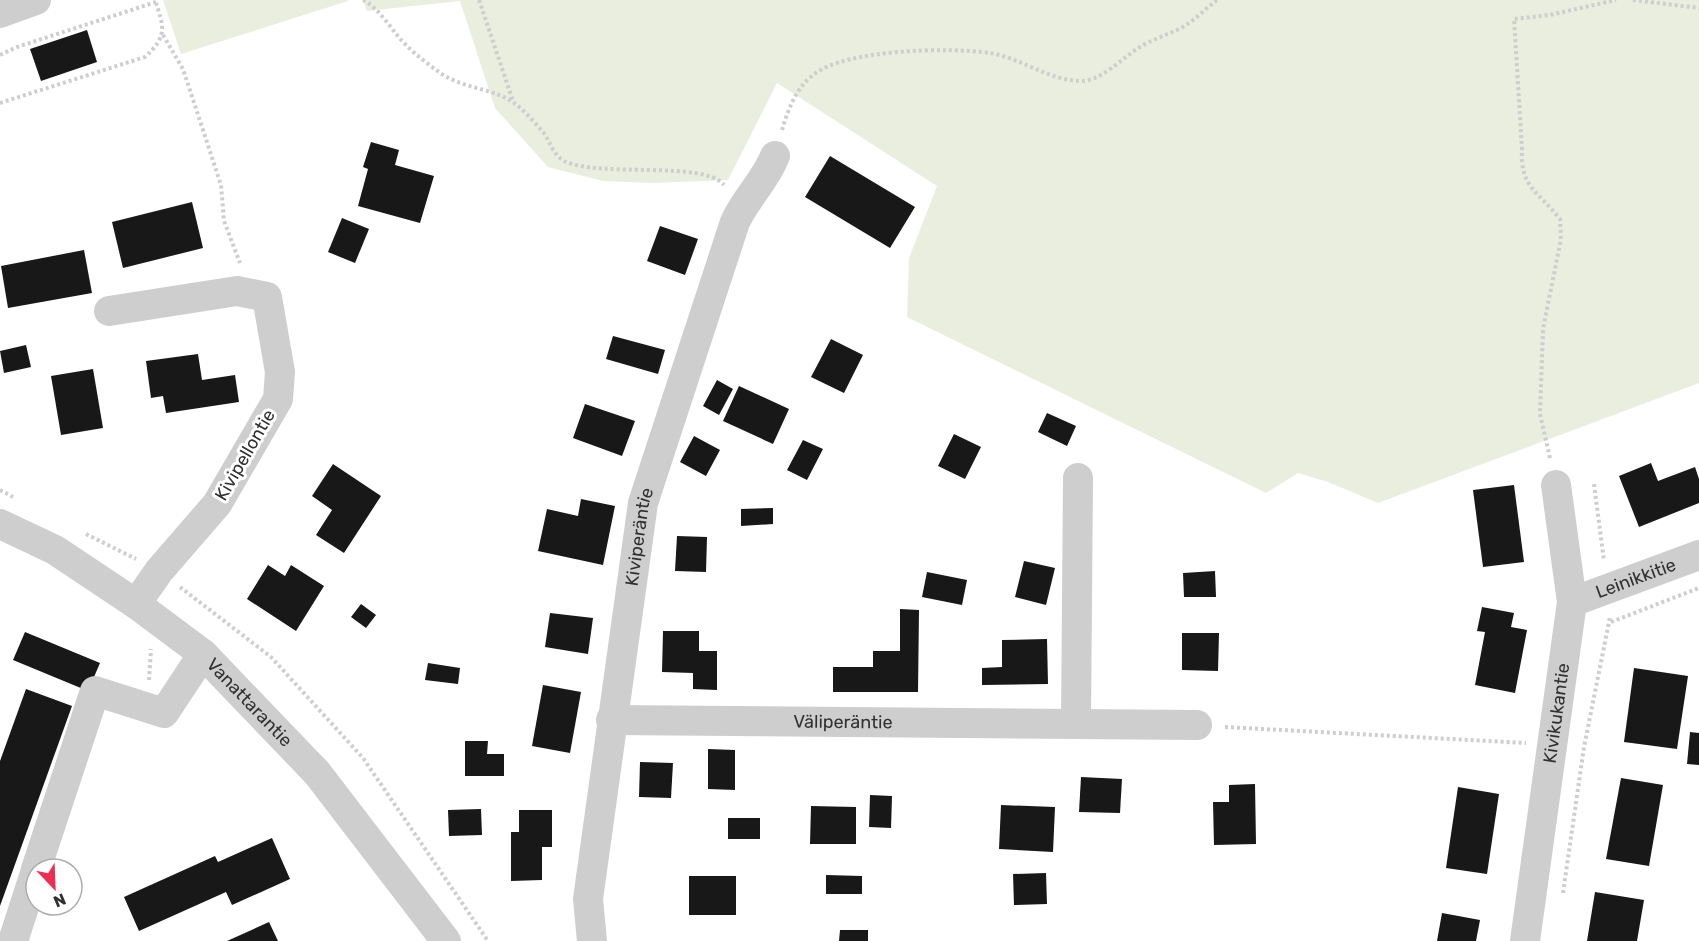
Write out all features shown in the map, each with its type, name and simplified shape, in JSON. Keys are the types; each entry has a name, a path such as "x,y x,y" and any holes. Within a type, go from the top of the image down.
{"street":[{"path":"0,13 36,0"},
{"name":"Kiviperäntie","path":"592,941 588,899 611,720 643,503 742,207 768,174 775,156"},
{"path":"110,311 237,291 248,293"},
{"name":"Kivipellontie","path":"136,603 159,571 217,504 278,399 280,363 267,297 248,293"},
{"path":"1076,724 1078,478"},
{"name":"Kivikukantie","path":"1525,941 1554,745 1572,602 1556,485"},
{"name":"Vanattarantie","path":"0,524 55,550 136,603 203,654 318,774 446,941"},
{"name":"Leinikkitie","path":"1572,602 1699,555"},
{"path":"40,857 95,691 164,713 203,654"},
{"name":"Väliperäntie","path":"611,720 1197,725"},
{"path":"13,941 24,907"}],"path":[{"path":"363,0 407,46 440,73 469,88 493,93 514,103 544,134 551,147 564,160 601,169 692,173 720,181 742,207"},
{"path":"479,0 514,103"},
{"path":"775,156 789,105 812,75 831,65 873,54 931,51 991,54 1061,78 1084,81 1102,74 1140,47 1183,27 1217,0"},
{"path":"1556,485 1540,414 1543,329 1561,239 1560,219 1529,185 1521,170 1522,149 1514,19 1550,15 1616,0"},
{"path":"1633,0 1699,8"},
{"path":"0,55 17,47 155,1 162,20 163,35 183,69 221,185 224,221 248,293"},
{"path":"0,103 145,57 158,45 163,35"},
{"path":"1611,621 1699,588"},
{"path":"1197,725 1584,747"}],"green space":[{"path":"163,0 348,0 348,1 181,54"},
{"path":"363,0 1699,0 1699,383 1378,503 1328,482 1298,473 1266,493 907,317 909,258 937,186 777,83 728,180 654,183 603,181 548,167 495,108 460,1 367,11"}],"building":[{"path":"87,30 97,62 41,81 30,49"},
{"path":"371,142 399,150 395,165 434,176 420,223 358,206 368,169 363,167"},
{"path":"830,156 915,207 890,248 805,197"},
{"path":"192,202 203,248 123,268 112,222"},
{"path":"342,218 369,229 355,263 328,252"},
{"path":"660,226 698,239 685,275 647,261"},
{"path":"84,250 92,293 8,308 1,266"},
{"path":"613,336 665,350 658,374 606,359"},
{"path":"831,339 863,355 844,393 811,377"},
{"path":"26,345 31,367 4,373 0,351"},
{"path":"198,354 202,380 235,375 239,402 166,413 163,396 151,398 146,361"},
{"path":"93,369 103,428 61,435 51,376"},
{"path":"717,380 733,389 719,415 703,406"},
{"path":"739,386 789,409 773,444 723,421"},
{"path":"585,404 635,421 622,456 573,438"},
{"path":"1047,413 1076,426 1067,446 1038,432"},
{"path":"954,434 981,447 965,479 938,466"},
{"path":"694,436 720,450 706,476 680,462"},
{"path":"803,440 823,449 807,480 787,470"},
{"path":"1651,463 1658,481 1695,467 1699,479 1699,503 1639,527 1619,476"},
{"path":"333,464 381,496 344,553 316,535 332,510 312,496"},
{"path":"1514,485 1524,562 1483,567 1473,490"},
{"path":"581,499 615,506 603,565 538,551 547,509 578,516"},
{"path":"773,508 773,524 741,526 741,509"},
{"path":"677,536 707,537 706,572 675,571"},
{"path":"1024,561 1055,568 1046,605 1015,597"},
{"path":"268,565 285,576 291,565 324,586 296,631 247,599"},
{"path":"1215,571 1216,597 1184,597 1183,573"},
{"path":"927,572 967,580 962,605 922,597"},
{"path":"361,604 376,615 366,628 351,617"},
{"path":"1482,607 1514,613 1511,627 1527,630 1515,693 1475,685 1485,632 1477,631"},
{"path":"900,609 919,610 918,692 833,692 833,667 873,667 873,651 900,651"},
{"path":"550,613 593,618 588,654 545,647"},
{"path":"663,631 699,631 699,651 717,651 717,690 693,689 693,673 662,672"},
{"path":"25,632 100,663 88,691 13,660"},
{"path":"1182,633 1219,633 1218,671 1182,670"},
{"path":"1047,639 1048,684 982,685 982,668 1002,667 1002,640"},
{"path":"428,663 460,668 458,684 425,680"},
{"path":"1634,668 1688,676 1677,749 1624,742"},
{"path":"543,685 581,692 570,753 532,746"},
{"path":"26,689 72,706 0,906 0,761"},
{"path":"1690,732 1699,733 1699,765 1687,764"},
{"path":"465,741 488,741 487,754 504,754 504,776 465,776"},
{"path":"708,749 735,750 735,790 708,789"},
{"path":"640,762 673,763 671,798 639,797"},
{"path":"1081,777 1122,779 1120,813 1079,812"},
{"path":"1621,778 1663,785 1649,866 1606,859"},
{"path":"1255,784 1256,844 1214,845 1213,802 1229,802 1229,785"},
{"path":"1458,787 1499,794 1487,874 1446,868"},
{"path":"870,795 892,796 891,828 869,827"},
{"path":"1001,805 1055,807 1053,852 999,849"},
{"path":"811,806 856,807 856,844 810,844"},
{"path":"481,809 482,835 449,836 448,810"},
{"path":"519,810 552,810 552,847 542,847 542,880 511,881 511,832 519,832"},
{"path":"728,818 760,818 760,839 728,839"},
{"path":"272,838 290,879 232,905 226,892 139,931 124,897 215,856 218,862"},
{"path":"1046,873 1047,904 1014,905 1013,874"},
{"path":"826,875 862,876 862,894 826,894"},
{"path":"689,876 736,876 736,915 689,915"},
{"path":"1595,892 1644,900 1637,941 1587,941"},
{"path":"1442,913 1480,920 1476,941 1437,941"},
{"path":"269,922 278,941 227,941"},
{"path":"840,930 868,930 868,941 839,941"}]}
